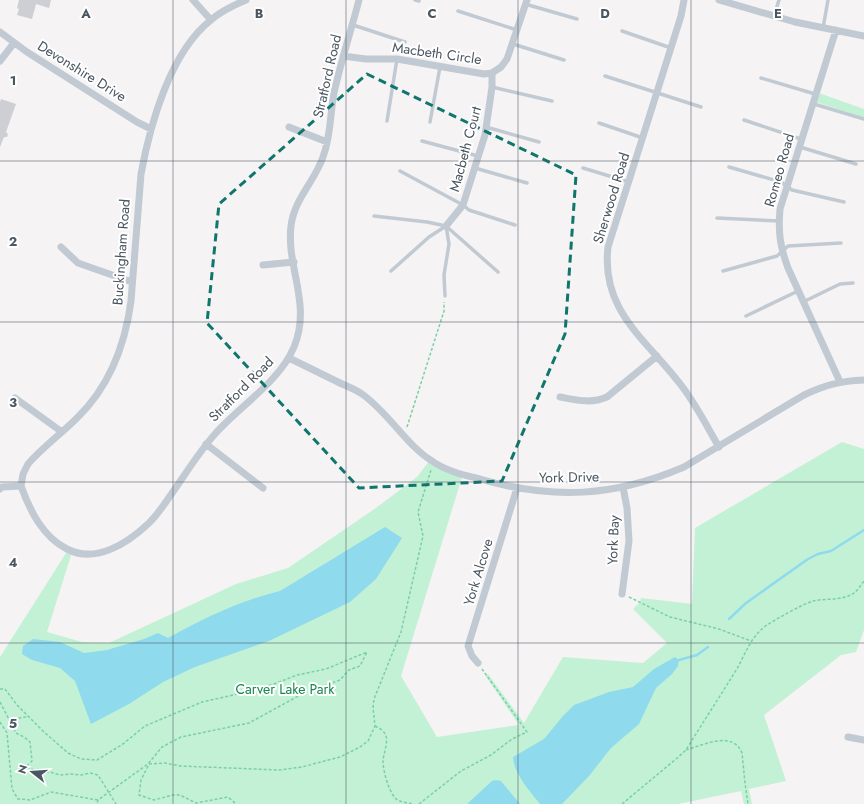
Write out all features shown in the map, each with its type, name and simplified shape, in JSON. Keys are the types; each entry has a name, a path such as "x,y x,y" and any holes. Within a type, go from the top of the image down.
{"street":[{"path":"193,0 211,20"},
{"name":"Buckingham Road","path":"21,486 23,474 28,464 92,403 104,385 121,350 126,333 131,301 140,180 144,153 163,93 182,54 195,36 211,20 228,8 246,0"},
{"name":"Stratford Road","path":"21,486 26,501 34,516 45,532 58,544 72,552 83,554 94,555 106,552 134,536 149,523 206,444 281,370 289,358 299,334 301,320 300,303 290,238 293,213 323,158 327,142 333,99 343,56 359,0"},
{"name":"Sherwood Road","path":"684,0 681,16 608,247 606,263 612,291 626,320 678,380 719,447"},
{"path":"719,0 727,1 774,17 794,22 864,36"},
{"name":"Macbeth Circle","path":"343,56 397,59 478,73 492,73 501,67 507,59 526,2"},
{"name":"Romeo Road","path":"836,30 780,209 779,237 782,252 798,291 840,382"},
{"name":"Devonshire Drive","path":"0,32 14,43 137,122 151,129"},
{"path":"0,61 14,43"},
{"name":"Macbeth Court","path":"446,226 463,205 478,156 486,127 492,87 492,73"},
{"path":"289,127 327,142"},
{"path":"61,247 78,263 132,282"},
{"path":"263,265 294,262"},
{"path":"560,397 588,401 599,400 607,397 657,356"},
{"name":"York Drive","path":"289,358 362,394 382,411 419,452 433,462 463,474 517,488 540,492 565,493 594,492 623,487 666,475 684,467 719,447 804,395 840,382 864,380"},
{"path":"15,398 62,432"},
{"path":"206,444 263,488"},
{"path":"0,489 2,487 21,486"},
{"name":"York Bay","path":"622,594 629,541 627,508 623,487"},
{"name":"York Alcove","path":"478,663 472,656 468,646 517,488"},
{"path":"848,737 864,740"}],"lane":[{"path":"774,17 779,0"},
{"path":"823,28 828,0"},
{"path":"526,2 577,20"},
{"path":"458,11 517,30"},
{"path":"352,25 405,42"},
{"path":"622,31 671,48"},
{"path":"513,44 564,60"},
{"path":"387,121 397,59"},
{"path":"430,122 440,67"},
{"path":"605,76 701,108"},
{"path":"761,78 815,94"},
{"path":"492,87 552,101"},
{"path":"812,103 864,119"},
{"path":"744,120 801,139"},
{"path":"599,123 643,138"},
{"path":"486,127 539,142"},
{"path":"422,141 478,156"},
{"path":"799,147 856,164"},
{"path":"729,167 781,182 792,190 844,202"},
{"path":"474,168 527,184"},
{"path":"583,168 629,182"},
{"path":"400,171 463,205 469,210 515,225"},
{"path":"374,216 426,222 446,226 498,272"},
{"path":"717,218 779,221"},
{"path":"391,271 429,237 446,226"},
{"path":"444,296 444,275 449,244 446,226"},
{"path":"723,270 777,256 788,246 841,243"},
{"path":"803,302 840,284 854,283"},
{"path":"746,316 798,291"}],"path":[{"path":"402,433 408,425 444,311 444,296"},
{"path":"148,764 165,763 180,766 279,770 302,767 340,757 360,747 368,741 375,726 373,708 374,699 401,632 424,536 418,512 433,462"},
{"path":"622,804 686,750 738,667 751,641 766,625 813,601 850,596 864,581"},
{"path":"622,594 670,617 719,629 751,641"},
{"path":"0,689 5,689 44,732 68,754 81,759 97,760 123,744 145,726 202,702 274,684 297,675 326,669 367,652 360,666 349,670 340,680 287,702 249,723 181,738 162,747 148,764 98,800 51,792 30,800 18,800 12,790 7,733 0,722"},
{"path":"419,804 461,771 491,755 512,739 527,732 478,663"},
{"path":"0,702 16,733 30,742 32,761 26,767 39,772 60,775 81,775 90,773 98,775 116,804"},
{"path":"14,728 15,721 17,719 20,717 30,717"},
{"path":"375,726 382,730 386,736 383,762 390,789 396,799 412,804"},
{"path":"686,750 720,740 728,740 736,743 741,748 742,753 748,804"},
{"path":"148,764 141,780 140,795 154,800 173,795 180,795 196,803 228,796 236,804"},
{"path":"97,804 98,800"}],"highlighted area":[{"path":"367,74 576,175 565,334 502,481 359,488 207,323 219,204"}],"green space":[{"path":"816,92 864,109 864,118 813,101"},
{"name":"Carver Lake Park","path":"842,442 864,449 864,630 856,652 841,655 764,715 786,781 749,789 752,804 744,804 741,791 678,804 0,804 0,657 68,550 72,552 47,632 82,642 109,643 236,584 288,568 376,508 417,477 430,460 463,474 401,676 437,737 519,725 485,675 488,674 524,723 563,657 643,663 667,643 633,609 640,602 641,598 692,604 695,528"}],"water":[{"path":"385,527 402,538 376,579 350,602 269,641 195,667 163,682 129,704 91,724 75,681 60,668 32,660 22,654 23,646 33,639 60,642 84,653 107,650 144,639 158,633 168,638 222,611 250,600 280,591"},
{"path":"675,657 679,660 678,666 672,674 656,688 639,724 611,748 589,776 562,804 540,804 519,776 513,757 544,739 574,705 609,692 633,687 654,669"},
{"path":"492,781 501,781 520,804 467,804"}],"building":[{"path":"19,0 51,0 49,8 36,4 32,19 17,15"},
{"path":"1,99 16,104 6,132 8,134 7,137 4,137 0,147 0,102"}],"waterway":[{"path":"729,619 746,603 808,559 818,554 831,551 864,530"},
{"path":"679,660 697,655 708,647"}]}
